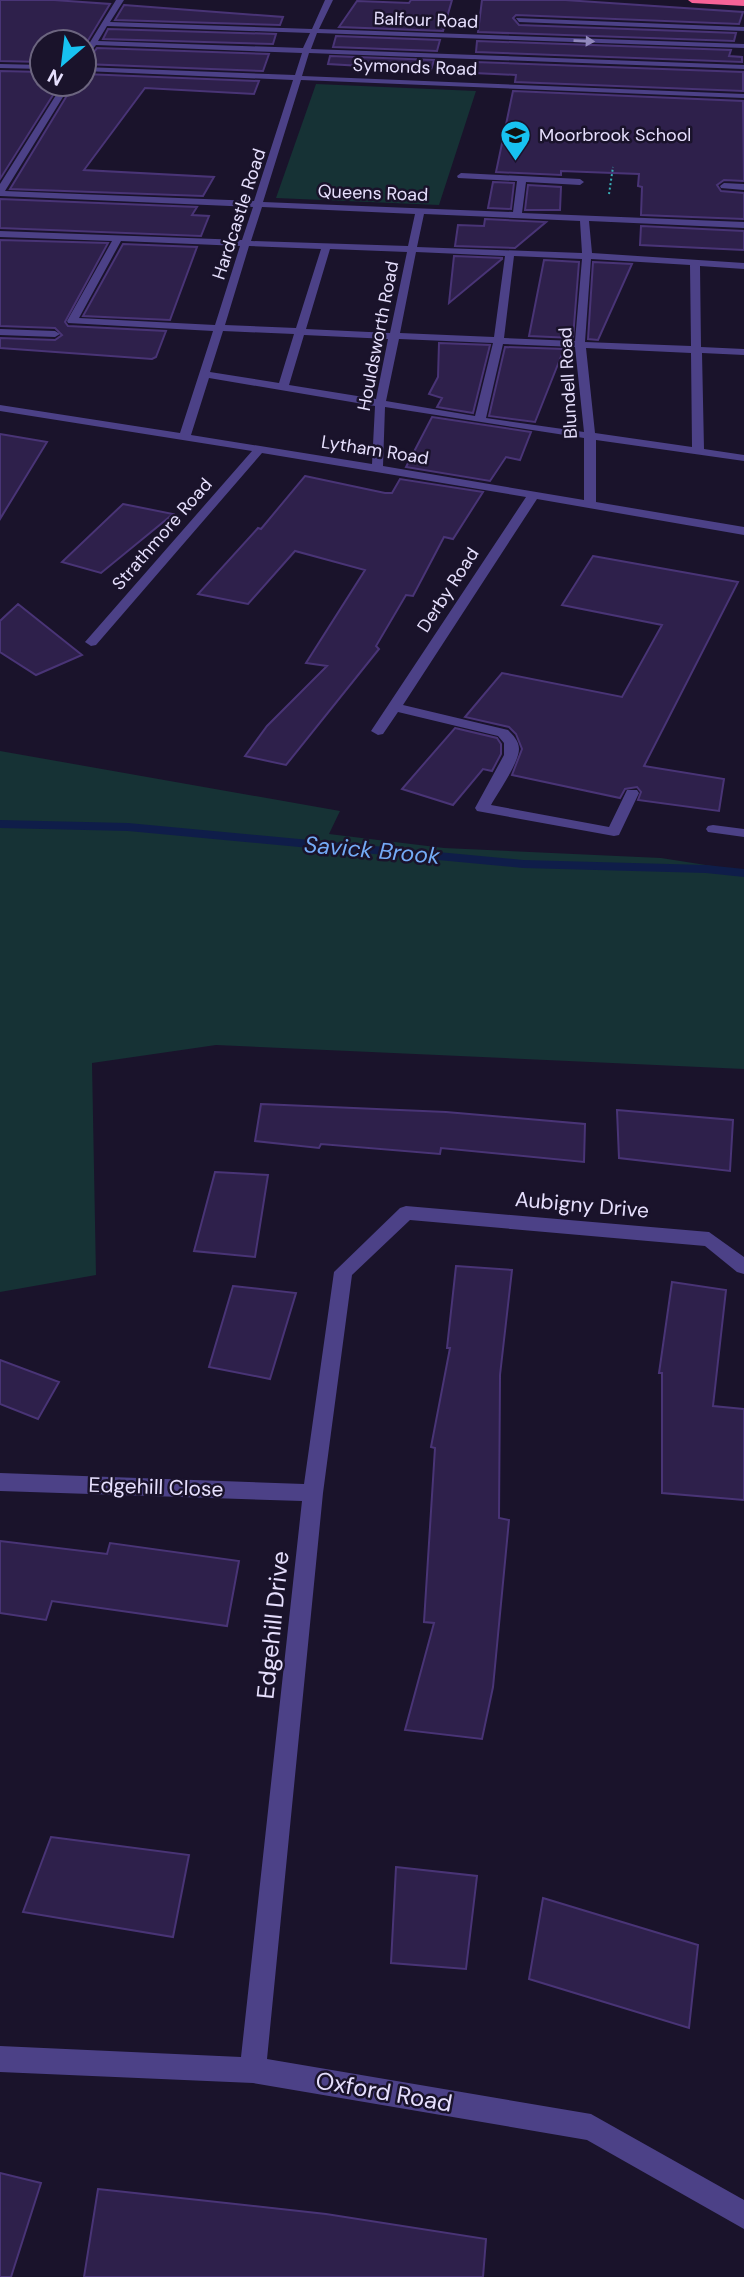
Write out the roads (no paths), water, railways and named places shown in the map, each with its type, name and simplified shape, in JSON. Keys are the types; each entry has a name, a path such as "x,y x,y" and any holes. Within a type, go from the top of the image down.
{"highway":[{"path":"692,0 744,3"}],"street":[{"path":"98,37 120,0"},
{"name":"Hardcastle Road","path":"184,439 307,50 329,0"},
{"path":"511,68 521,8"},
{"path":"519,20 744,29"},
{"name":"Balfour Road","path":"107,24 744,46"},
{"path":"98,43 744,67"},
{"path":"0,66 28,67"},
{"name":"Symonds Road","path":"98,70 299,78 509,82 744,96"},
{"path":"0,192 58,98"},
{"path":"461,176 580,182"},
{"path":"517,215 522,179"},
{"path":"724,186 744,187"},
{"name":"Queens Road","path":"0,192 744,225"},
{"name":"Houldsworth Road","path":"377,468 380,404 420,211"},
{"name":"Blundell Road","path":"584,218 587,256 580,343 590,436 590,504"},
{"path":"0,234 587,256 744,266"},
{"path":"118,239 72,321 744,352"},
{"path":"283,388 327,245"},
{"path":"480,420 499,339 510,254"},
{"path":"695,264 698,452"},
{"path":"0,332 55,334"},
{"path":"204,374 480,420 744,458"},
{"name":"Lytham Road","path":"0,408 377,468 744,531"},
{"name":"Strathmore Road","path":"91,642 259,450"},
{"name":"Derby Road","path":"378,731 534,494"},
{"path":"395,707 488,727 510,738 513,747 511,755 482,808 614,832 632,793"},
{"path":"712,829 744,833"},
{"name":"Aubigny Drive","path":"406,1213 709,1239 744,1267"},
{"name":"Edgehill Drive","path":"253,2070 313,1493 343,1272 406,1213"},
{"name":"Edgehill Close","path":"0,1482 313,1493"},
{"name":"Oxford Road","path":"0,2059 253,2070 591,2127 744,2215"}],"waterway":[{"name":"Savick Brook","path":"0,824 128,827 523,864 706,869 744,873"}],"place":[{"name":"Moorbrook School","path":"516,162"}]}
